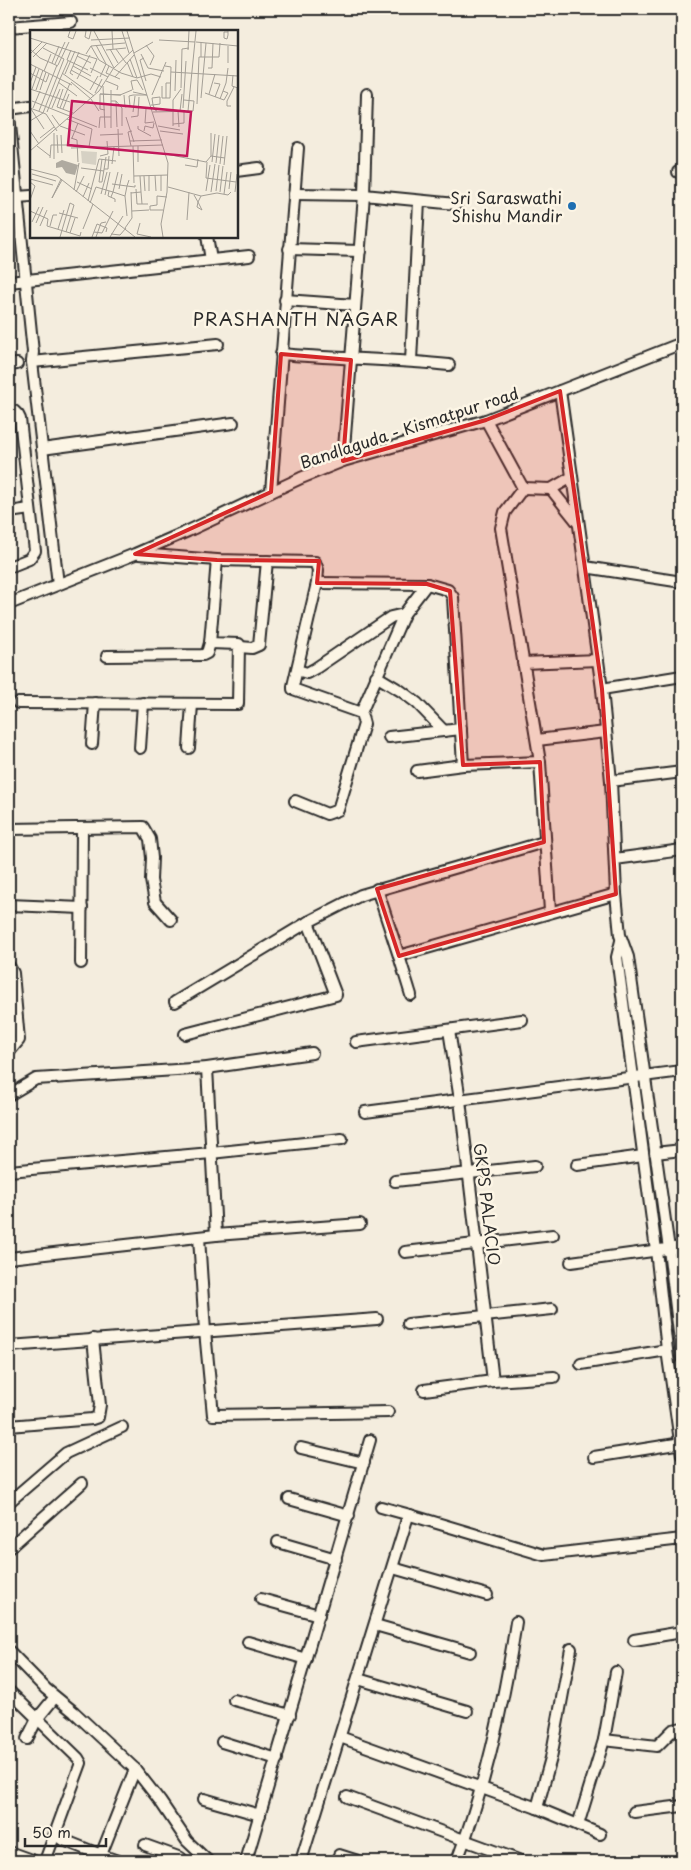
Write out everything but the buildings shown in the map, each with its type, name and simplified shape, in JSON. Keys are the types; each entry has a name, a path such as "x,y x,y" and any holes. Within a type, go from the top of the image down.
{"street":[{"path":"9,27 71,22"},
{"path":"343,462 364,195 367,94"},
{"path":"9,109 30,106"},
{"path":"9,115 11,173 16,197 33,352 32,362 58,584"},
{"path":"271,492 298,148"},
{"path":"238,171 259,168"},
{"path":"294,194 364,195 456,204"},
{"path":"16,197 30,196"},
{"path":"411,361 419,201"},
{"path":"207,238 211,260"},
{"path":"289,249 360,251"},
{"path":"9,282 249,256"},
{"path":"285,300 355,305"},
{"name":"Bandlaguda - Kismatpur road","path":"9,604 135,554 271,492 343,462 486,420 682,342"},
{"path":"32,362 218,344"},
{"path":"281,354 351,360 411,361 449,365"},
{"path":"560,392 602,689 611,781 616,894 621,941 617,957 655,1153 682,1358"},
{"path":"9,412 14,411 20,419 35,551 29,559 9,567"},
{"path":"486,420 523,488"},
{"path":"42,449 233,423"},
{"path":"523,488 551,489 572,477"},
{"path":"523,488 505,512 501,528 540,762 550,911"},
{"path":"551,489 579,524"},
{"path":"9,512 30,509"},
{"path":"135,554 217,560 315,562 318,570 317,583 293,686 295,691 360,713"},
{"path":"107,656 204,655 210,643 217,560"},
{"path":"240,648 252,648 259,644 267,561"},
{"path":"585,567 682,582"},
{"path":"317,583 428,584 448,590 453,597 463,765"},
{"path":"295,801 327,814 338,810 364,724 360,713 404,614 428,584"},
{"path":"297,670 307,672 316,668 390,617 404,614"},
{"path":"18,703 238,704 239,644 210,643"},
{"path":"524,663 598,660"},
{"path":"376,676 418,703 444,731"},
{"path":"602,689 682,676"},
{"path":"92,744 96,703"},
{"path":"140,748 142,703"},
{"path":"189,748 192,704"},
{"path":"389,737 461,729"},
{"path":"537,740 606,732"},
{"path":"417,771 463,765 540,762"},
{"path":"611,781 682,772"},
{"path":"9,829 142,827 150,839 152,858 151,880 155,902 171,920"},
{"path":"81,963 82,828"},
{"path":"175,1002 308,922 361,895 544,842"},
{"path":"615,859 682,850"},
{"path":"377,889 411,995"},
{"path":"399,956 550,911 616,894"},
{"path":"9,904 82,908"},
{"path":"185,1034 336,995 308,922"},
{"path":"9,966 13,973 19,1040 9,1052"},
{"path":"356,1042 522,1020"},
{"name":"GKPS PALACIO","path":"449,1030 478,1243 493,1381"},
{"path":"9,1095 36,1079 207,1068 312,1053"},
{"path":"207,1068 216,1235"},
{"path":"365,1112 682,1071"},
{"path":"639,1077 643,1156 667,1350 682,1443 682,1455"},
{"path":"9,1171 342,1139"},
{"path":"655,1153 682,1150"},
{"path":"577,1165 643,1156"},
{"path":"395,1181 535,1166"},
{"path":"9,1258 216,1235 360,1224"},
{"path":"405,1252 553,1235"},
{"path":"200,1237 205,1331 213,1415 388,1412"},
{"path":"571,1262 682,1247"},
{"path":"408,1324 552,1309"},
{"path":"9,1346 377,1319"},
{"path":"9,1426 92,1420 98,1417 100,1404 93,1339"},
{"path":"581,1364 667,1350"},
{"path":"424,1390 493,1381 554,1377"},
{"path":"9,1502 66,1453 122,1427"},
{"path":"246,1861 370,1440"},
{"path":"594,1457 682,1443"},
{"path":"301,1448 364,1464"},
{"path":"9,1548 82,1483"},
{"path":"288,1499 348,1516"},
{"path":"381,1507 544,1555 682,1539"},
{"path":"301,1861 408,1516 410,1515"},
{"path":"278,1542 336,1559"},
{"path":"392,1568 487,1595"},
{"path":"261,1599 319,1615"},
{"path":"457,1861 481,1788 506,1685 516,1622"},
{"path":"375,1624 470,1652"},
{"path":"634,1640 682,1632"},
{"path":"248,1642 306,1659"},
{"path":"537,1808 551,1758 571,1650"},
{"path":"10,1654 135,1769 160,1801 187,1841 208,1861"},
{"path":"578,1825 604,1740 616,1672"},
{"path":"358,1680 467,1711"},
{"path":"9,1691 81,1763 45,1861"},
{"path":"27,1739 37,1719 55,1696"},
{"path":"234,1700 290,1715"},
{"path":"604,1740 657,1746 673,1730 682,1728"},
{"path":"340,1737 537,1808 600,1834"},
{"path":"222,1742 277,1759"},
{"path":"101,1855 135,1769"},
{"path":"347,1797 521,1861"},
{"path":"204,1799 260,1815"},
{"path":"634,1812 682,1806"},
{"path":"61,1839 118,1861"},
{"path":"145,1846 181,1860 187,1841"},
{"path":"9,1852 34,1861"},
{"path":"339,1855 358,1861"}],"highlighted area":[{"path":"281,354 351,360 343,461 486,420 560,391 602,689 616,894 399,956 377,889 544,842 540,762 463,765 450,591 427,584 317,583 319,561 217,560 135,554 271,492"}],"place":[{"name":"Sri Saraswathi Shishu Mandir","path":"572,206"}],"district":[{"name":"PRASHANTH NAGAR","path":"296,318"}]}
